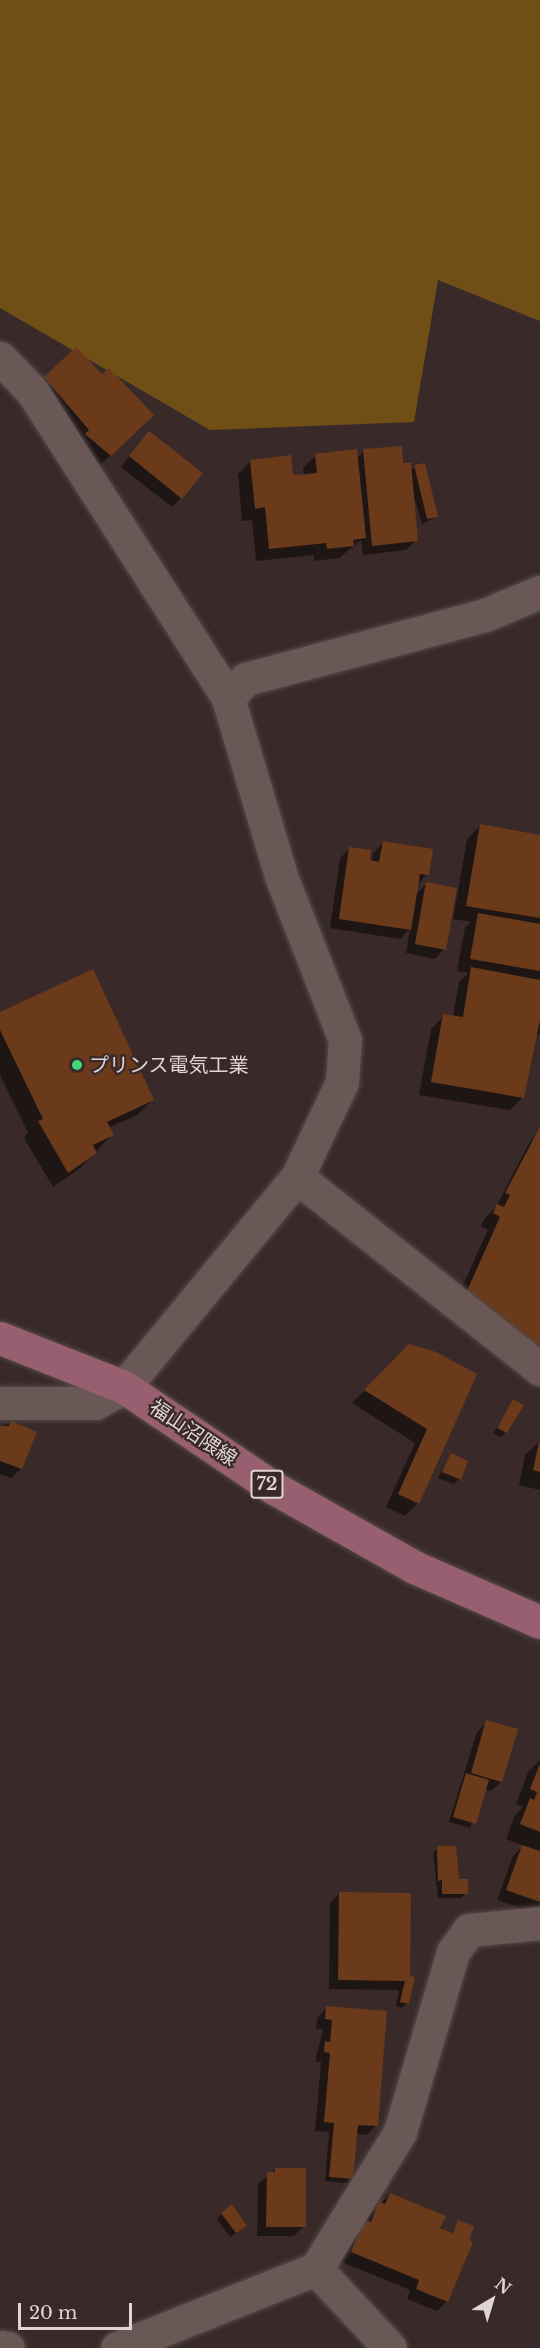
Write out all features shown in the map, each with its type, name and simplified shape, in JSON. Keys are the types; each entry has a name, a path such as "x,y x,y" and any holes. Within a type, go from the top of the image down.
{"main road":[{"name":"福山沼隈線","path":"0,1338 124,1387 274,1488 414,1567 540,1622"}],"street":[{"path":"0,358 32,391 228,698 281,876 345,1040 342,1082 297,1178 124,1387 94,1403 0,1403"},
{"path":"228,698 246,679 485,615 540,592"},
{"path":"297,1178 540,1369"},
{"path":"117,2348 316,2269 400,2132 453,1952 469,1930 540,1923"},
{"path":"316,2269 390,2348"},
{"path":"0,2347 8,2348"}],"shaded area":[{"path":"0,0 540,0 540,321 438,280 414,422 210,430 0,308"}],"building":[{"path":"76,347 102,374 109,368 154,415 111,456 85,434 89,430 44,377"},
{"path":"149,431 203,473 182,499 129,456"},
{"path":"402,446 403,463 411,463 418,541 372,546 363,449"},
{"path":"357,449 366,538 353,540 354,546 327,549 326,543 269,549 265,507 255,509 250,460 291,455 293,475 317,473 315,454"},
{"path":"425,463 438,517 427,519 414,465"},
{"path":"480,824 540,835 540,918 466,906"},
{"path":"383,841 433,849 429,875 420,874 411,930 339,919 349,847 371,850 370,860 379,862"},
{"path":"426,882 457,888 446,950 415,944"},
{"path":"478,913 540,924 540,971 470,959"},
{"path":"471,967 540,980 540,1020 524,1098 431,1082 443,1014 463,1017"},
{"name":"プリンス電気工業","path":"93,969 154,1100 107,1122 114,1135 93,1145 97,1153 68,1173 38,1121 43,1119 0,1030 0,1012"},
{"path":"540,1127 540,1347 527,1341 467,1291 500,1217 493,1213 497,1204 504,1207 510,1195 505,1193"},
{"path":"409,1344 436,1352 477,1374 419,1504 398,1494 427,1429 364,1390"},
{"path":"513,1399 524,1405 507,1433 497,1428"},
{"path":"11,1421 37,1432 22,1469 0,1461 0,1426 9,1426"},
{"path":"540,1442 540,1472 533,1470"},
{"path":"451,1453 468,1461 461,1480 442,1472"},
{"path":"486,1720 518,1729 502,1782 471,1773"},
{"path":"540,1764 540,1832 520,1824 530,1798 534,1800 537,1792 530,1789"},
{"path":"466,1773 489,1780 476,1824 453,1817"},
{"path":"522,1845 540,1851 540,1902 506,1890"},
{"path":"437,1846 456,1846 459,1879 468,1879 468,1894 442,1894 442,1880 438,1881"},
{"path":"339,1892 411,1893 410,1976 415,1977 409,2004 400,2002 405,1981 338,1980"},
{"path":"326,2006 387,2011 378,2126 358,2125 353,2179 329,2177 334,2123 324,2122 330,2053 324,2052 325,2041 330,2042 332,2020 325,2019"},
{"path":"275,2168 306,2168 306,2227 266,2227 267,2172 275,2172"},
{"path":"390,2193 446,2216 440,2228 453,2233 458,2220 474,2226 469,2240 473,2242 448,2302 416,2289 419,2280 351,2252 364,2220 371,2222 379,2201 385,2204"},
{"path":"232,2204 247,2226 236,2233 221,2213"}],"place":[{"name":"プリンス電気工業","path":"77,1065"}]}
